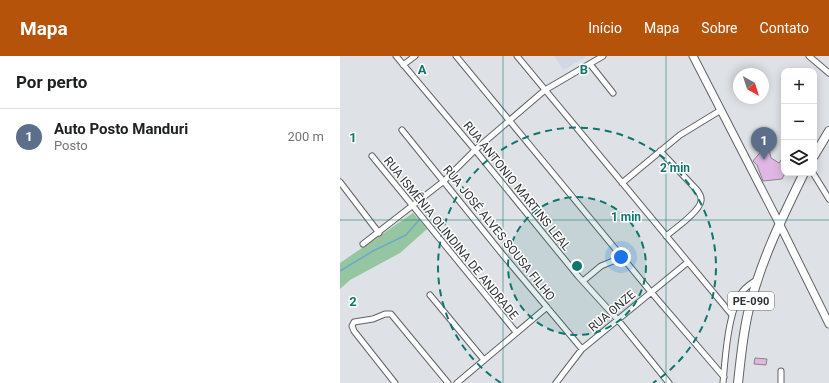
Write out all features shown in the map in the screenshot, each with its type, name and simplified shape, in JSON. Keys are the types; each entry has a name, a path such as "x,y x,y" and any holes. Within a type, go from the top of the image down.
{"main road":[{"path":"693,56 829,324"},
{"path":"817,151 829,131"},
{"name":"PE-090","path":"738,383 744,330 757,279 779,223 802,176"}],"street":[{"name":"RUA ANTONIO MARTINS LEAL","path":"396,56 476,150 583,281 618,320 669,383"},
{"path":"403,65 415,56"},
{"path":"456,56 651,292 724,377"},
{"path":"516,56 732,314"},
{"path":"363,244 413,207 444,181 476,150 545,90 603,56"},
{"path":"809,56 829,72"},
{"path":"590,64 612,93"},
{"path":"622,182 689,128 721,110"},
{"name":"RUA JOSÉ ALVES SOUSA FILHO","path":"402,130 503,255 582,349"},
{"path":"660,151 697,190 701,195 702,200 697,209 666,236"},
{"name":"RUA ISMÊNIA OLINDINA DE ANDRADE","path":"372,156 516,332"},
{"path":"815,176 829,200"},
{"path":"340,182 379,233"},
{"path":"583,281 601,266 622,257"},
{"name":"RUA ONZE","path":"556,383 582,349 688,262"},
{"path":"723,383 732,314 742,292 748,285 757,279"},
{"path":"430,295 484,360"},
{"path":"457,383 547,307"},
{"path":"395,383 354,331 352,326 357,321 373,319 388,313 448,383"},
{"path":"780,371 781,383"}],"shaded area":[{"path":"554,56 585,56 586,57 563,70"}],"green space":[{"path":"413,213 427,229 400,253 350,280 340,289 340,263"}],"building":[{"path":"772,138 775,142 769,149 771,158 779,163 781,160 781,176 784,176 782,179 763,181 757,165 753,161"},
{"path":"755,358 767,359 766,365 754,364"}],"waterway":[{"path":"340,271 373,251 406,235 419,220"}],"place":[{"name":"Auto Posto Manduri","path":"764,160"}]}
